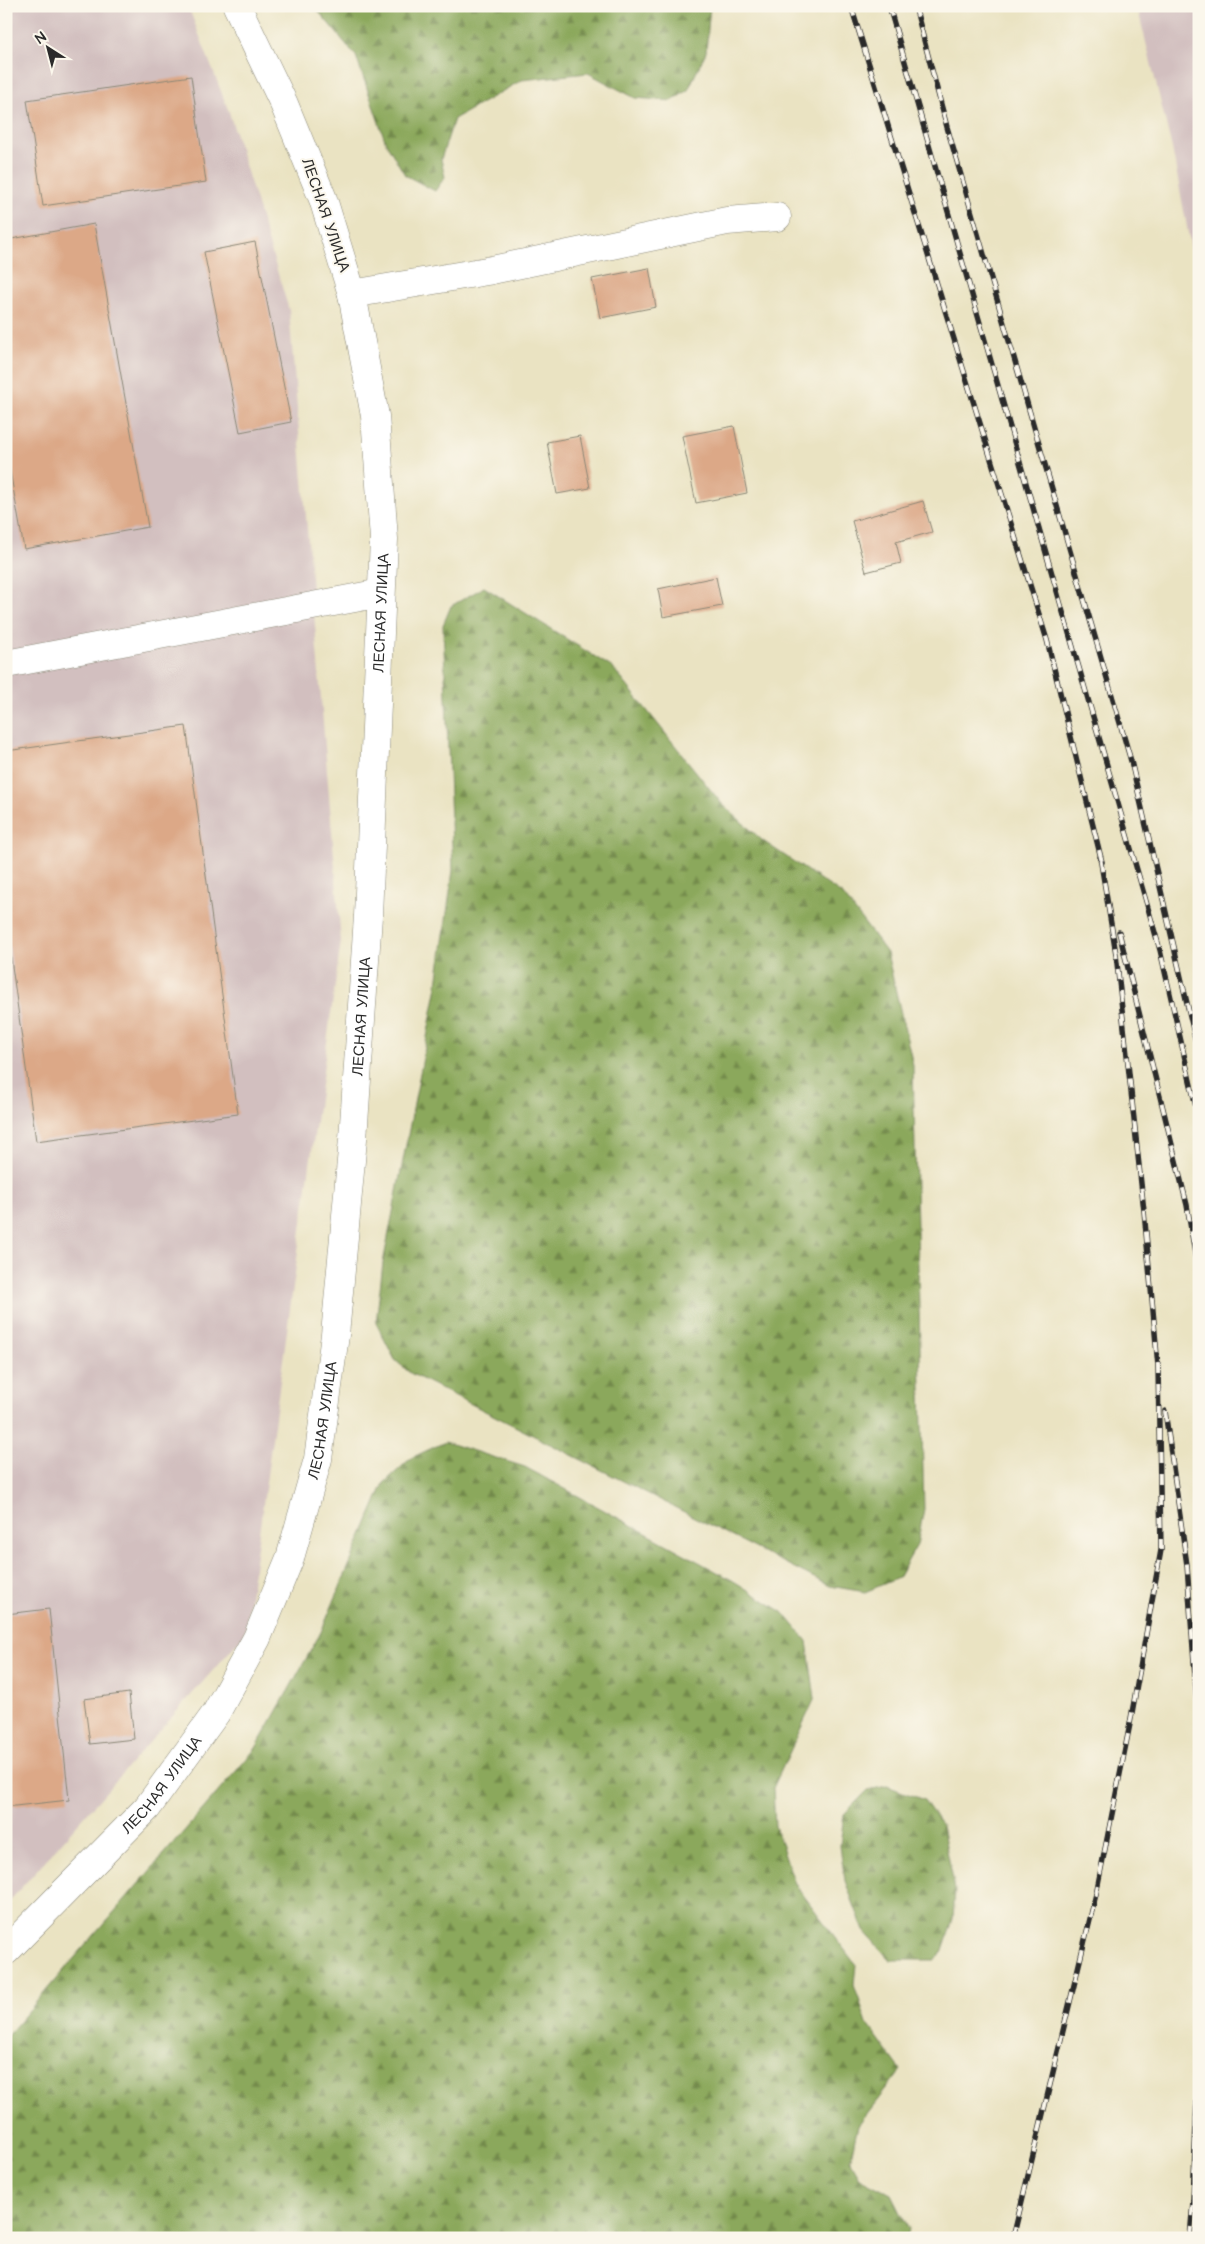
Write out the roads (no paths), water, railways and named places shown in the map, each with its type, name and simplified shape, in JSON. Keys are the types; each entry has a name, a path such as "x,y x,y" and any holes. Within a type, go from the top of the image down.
{"street":[{"name":"ЛЕСНАЯ УЛИЦА","path":"6,1951 147,1808 216,1713 257,1638 290,1558 318,1459 335,1335 353,1139 368,916 384,539 375,416 352,294 323,199 284,104 237,6"},
{"path":"352,294 486,271 728,220 777,217"},
{"path":"6,664 381,593"}],"railway":[{"path":"851,6 1047,640 1102,862"},
{"path":"889,6 1160,950 1199,1120"},
{"path":"915,6 947,127 1131,761 1199,1055"},
{"path":"1013,2238 1096,1894 1130,1724 1161,1550 1158,1366 1144,1211 1116,954 1100,857"},
{"path":"1119,932 1187,1205 1199,1278"},
{"path":"1165,1411 1187,1565 1199,1731"},
{"path":"1190,2238 1199,2046"}]}
